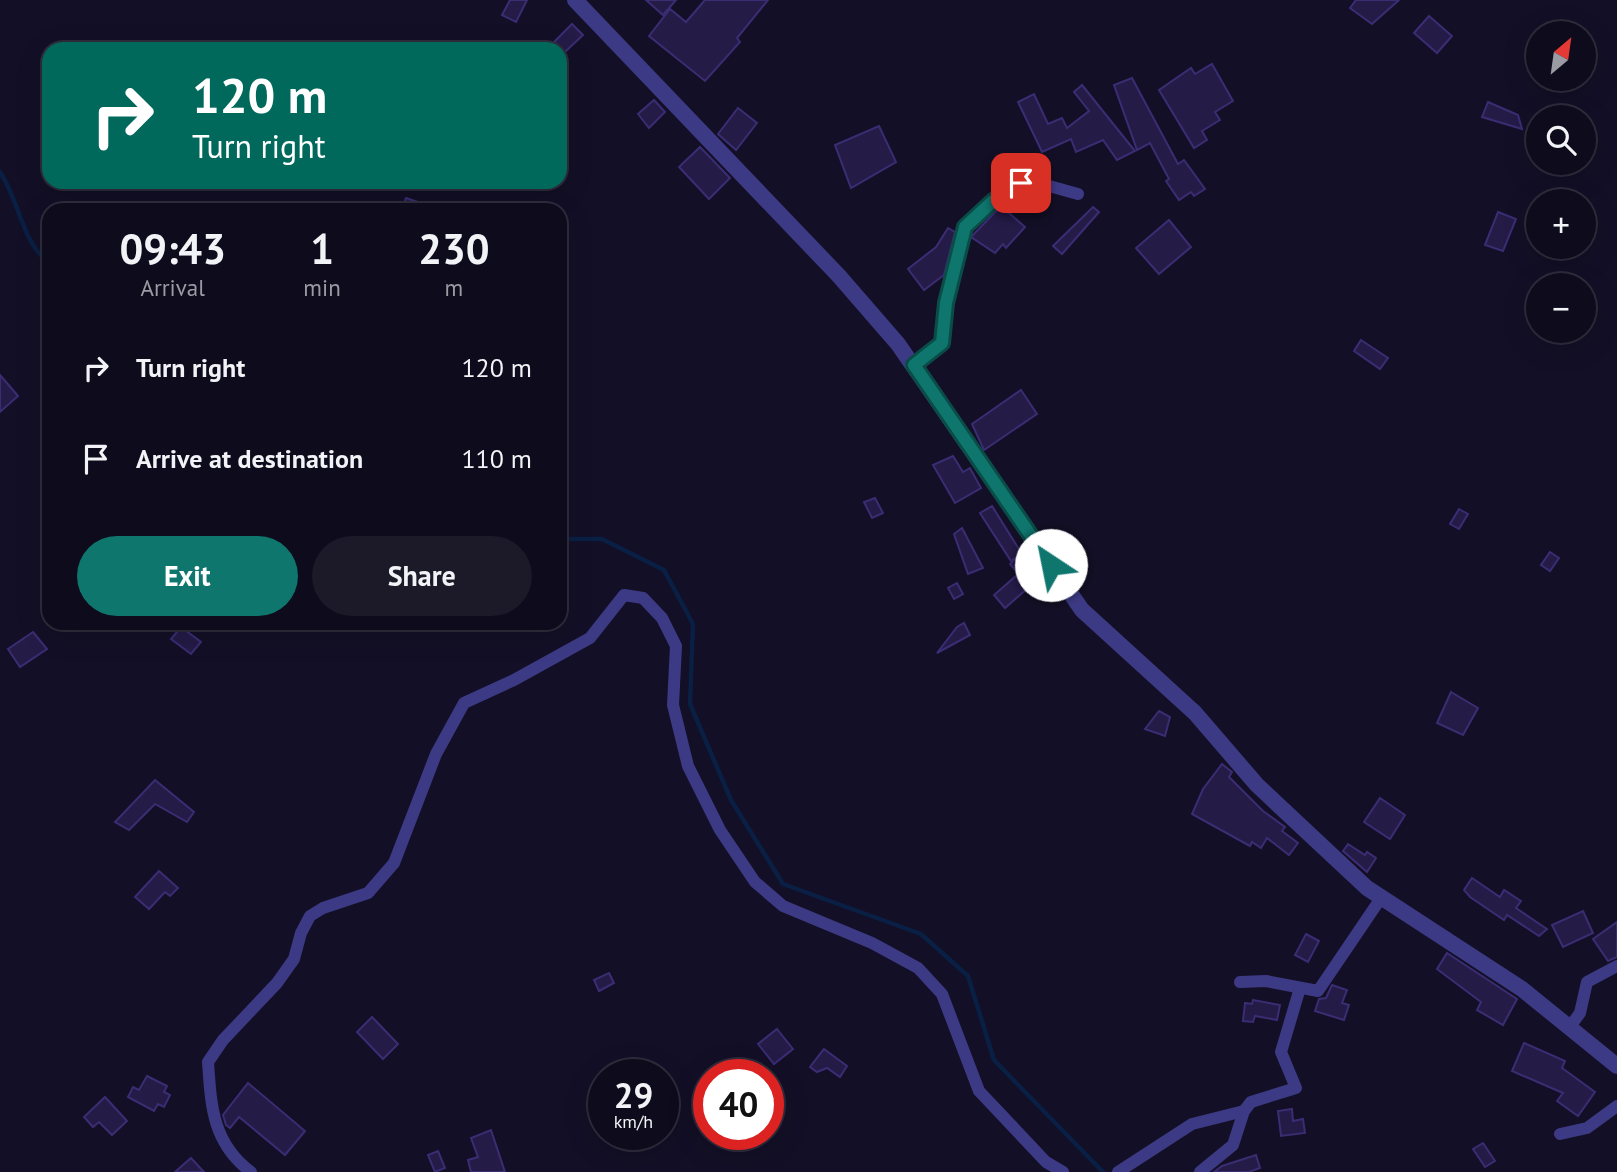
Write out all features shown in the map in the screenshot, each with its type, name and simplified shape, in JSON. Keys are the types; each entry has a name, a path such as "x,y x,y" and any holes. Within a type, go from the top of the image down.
{"street":[{"path":"575,0 830,266 914,365 1082,610 1195,713 1256,785 1367,888 1522,989 1617,1066"},
{"path":"914,365 942,343 946,303 965,227 993,201 1021,183 1042,184 1078,194"},
{"path":"251,1172 240,1164 212,1120 208,1062 223,1040 283,975 294,959 301,933 310,916 323,908 368,893 394,863 436,754 464,703 514,680 590,638 624,595 643,598 662,618 676,646 673,705 688,766 720,830 755,881 783,906 872,943 918,968 942,994 979,1091 1046,1162 1063,1172"},
{"path":"1240,982 1266,981 1318,991 1381,898"},
{"path":"1569,1028 1580,1013 1587,982 1617,966"},
{"path":"1200,1172 1233,1145 1244,1111 1251,1102 1296,1088 1281,1052 1300,988"},
{"path":"1560,1135 1587,1128 1617,1107"},
{"path":"1118,1172 1192,1124 1244,1111"}],"building":[{"path":"510,0 527,0 516,22 502,15"},
{"path":"646,0 676,0 663,15"},
{"path":"705,0 768,0 737,38 740,42 705,81 649,36 670,9 686,22"},
{"path":"1356,0 1399,0 1372,24 1350,8"},
{"path":"1429,16 1452,36 1437,53 1414,33"},
{"path":"572,24 583,35 567,50 567,42 554,42"},
{"path":"1212,64 1233,101 1215,112 1220,120 1202,131 1207,140 1194,148 1159,90 1191,68 1195,74"},
{"path":"1132,78 1178,164 1184,160 1205,189 1194,196 1191,192 1179,200 1166,181 1169,179 1150,143 1137,150 1114,85"},
{"path":"1082,85 1135,151 1117,160 1103,140 1076,152 1071,139 1042,152 1018,102 1034,94 1048,124 1062,118 1067,128 1089,111 1074,92"},
{"path":"654,100 665,112 649,128 638,114"},
{"path":"1488,102 1518,115 1522,129 1482,117"},
{"path":"738,108 757,123 736,150 718,134"},
{"path":"879,126 896,162 851,188 835,145"},
{"path":"700,147 730,178 709,199 679,167"},
{"path":"406,198 421,203 404,203"},
{"path":"1001,206 1025,227 1006,248 1003,244 995,253 971,237"},
{"path":"1093,207 1099,212 1062,254 1053,246"},
{"path":"1498,212 1516,219 1503,251 1485,245"},
{"path":"1169,220 1191,247 1159,274 1136,248"},
{"path":"948,228 955,232 944,275 924,290 908,269 936,247"},
{"path":"1361,340 1388,358 1380,369 1354,351"},
{"path":"0,375 18,396 0,412"},
{"path":"1021,390 1037,414 984,450 972,424"},
{"path":"953,456 963,472 970,468 981,488 955,503 933,465"},
{"path":"875,498 883,513 872,518 864,502"},
{"path":"992,506 1022,554 1011,561 980,513"},
{"path":"1459,509 1468,514 1459,529 1450,524"},
{"path":"962,528 983,568 968,574 954,534"},
{"path":"1550,552 1559,558 1550,571 1541,565"},
{"path":"1018,557 1025,565 1017,572 1010,564"},
{"path":"1025,568 1036,581 1005,608 994,595"},
{"path":"957,583 963,594 954,599 948,588"},
{"path":"964,623 970,635 937,653 957,627"},
{"path":"178,630 185,630 201,642 191,654 171,639"},
{"path":"33,632 47,649 20,667 8,649"},
{"path":"1451,692 1478,708 1463,735 1437,723"},
{"path":"1159,711 1170,717 1165,736 1145,729"},
{"path":"1222,764 1232,772 1229,777 1263,811 1285,827 1282,831 1298,843 1289,855 1267,838 1261,848 1252,842 1250,846 1192,814 1203,789"},
{"path":"155,780 194,812 187,822 155,804 129,830 115,822"},
{"path":"1380,798 1405,815 1390,839 1364,822"},
{"path":"1348,844 1365,855 1367,852 1376,858 1367,872 1343,851"},
{"path":"159,871 178,888 170,896 165,892 149,909 135,897"},
{"path":"1472,878 1500,897 1504,890 1521,901 1516,908 1547,929 1539,936 1507,915 1504,920 1470,897 1464,890"},
{"path":"1583,911 1593,933 1563,947 1552,925"},
{"path":"1617,922 1617,957 1608,961 1593,939"},
{"path":"1306,934 1319,941 1308,962 1295,955"},
{"path":"1447,953 1517,999 1503,1025 1477,1010 1481,1002 1437,969"},
{"path":"609,973 614,983 599,991 594,980"},
{"path":"1332,985 1347,990 1342,1003 1349,1005 1344,1020 1315,1011 1319,999 1326,998"},
{"path":"1253,1000 1280,1005 1277,1020 1255,1016 1253,1022 1243,1021 1245,1003 1252,1004"},
{"path":"372,1017 398,1044 383,1059 357,1032"},
{"path":"777,1029 793,1049 780,1059 770,1059 758,1044"},
{"path":"1524,1043 1565,1061 1562,1068 1595,1092 1578,1116 1557,1101 1563,1093 1512,1071"},
{"path":"824,1049 847,1066 840,1077 827,1068 817,1072 810,1067"},
{"path":"147,1076 167,1086 164,1092 170,1095 164,1107 158,1104 154,1111 128,1097 133,1087 139,1090"},
{"path":"248,1083 305,1131 285,1155 239,1117 230,1128 226,1125 223,1115"},
{"path":"105,1097 127,1121 112,1135 99,1122 93,1127 84,1117"},
{"path":"1292,1109 1293,1121 1303,1119 1305,1133 1281,1136 1278,1111"},
{"path":"491,1130 505,1172 471,1172 468,1160 478,1157 471,1138"},
{"path":"1483,1143 1495,1161 1485,1167 1473,1149"},
{"path":"438,1151 445,1168 435,1172 428,1155"},
{"path":"1256,1155 1260,1168 1249,1172 1214,1172 1222,1166"},
{"path":"191,1158 204,1172 175,1172"}],"waterway":[{"path":"0,172 26,232 42,256"},
{"path":"567,539 602,539 664,570 693,624 690,704 731,800 783,884 921,934 968,976 994,1060 1103,1172"}],"route":[{"path":"1021,183 993,201 965,227 946,303 942,343 914,365 1051,565"}]}
